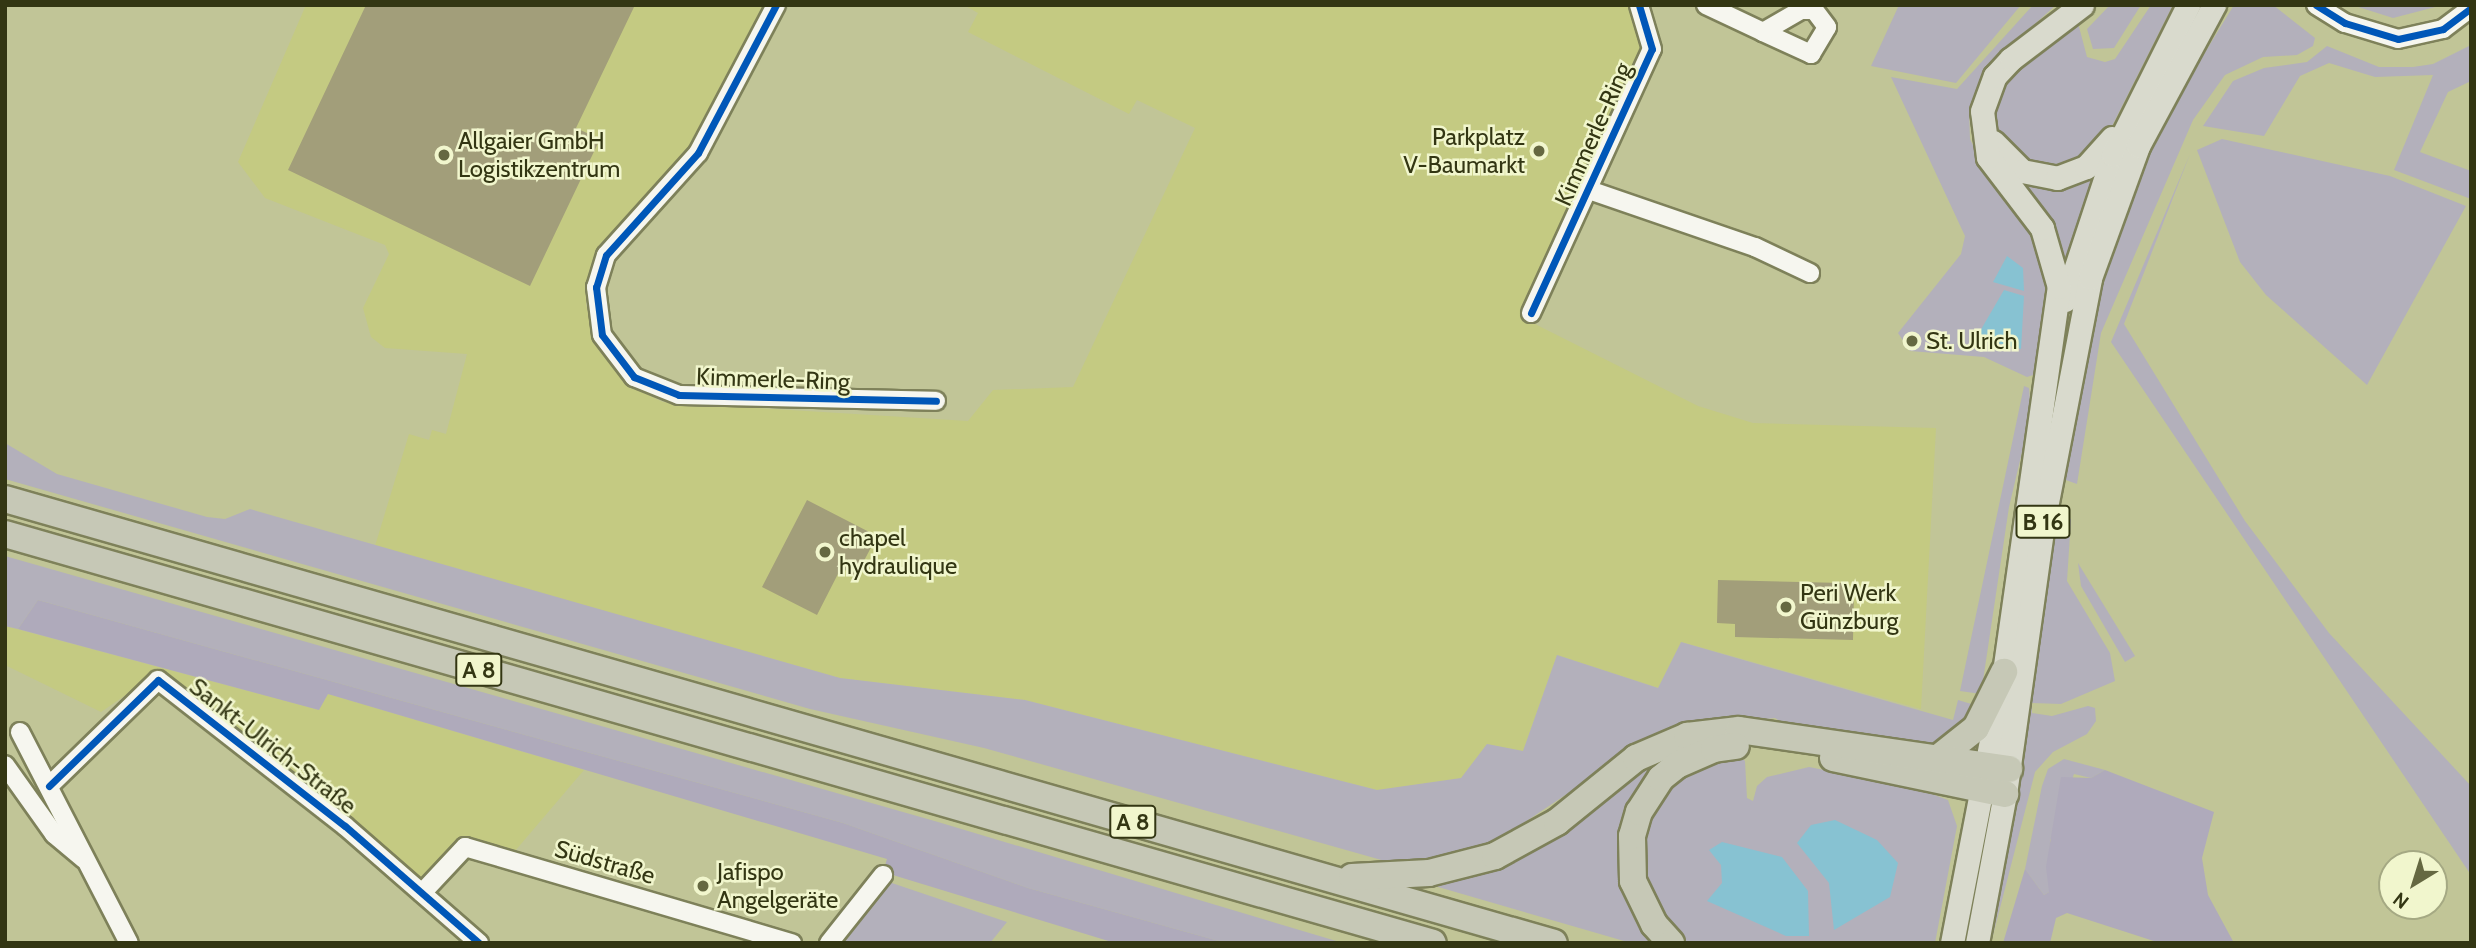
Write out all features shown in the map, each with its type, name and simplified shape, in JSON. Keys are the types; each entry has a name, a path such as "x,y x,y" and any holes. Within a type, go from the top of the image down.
{"highway":[{"name":"A 8","path":"5,499 1554,943"},
{"name":"A 8","path":"5,534 1433,943"},
{"path":"1942,755 1976,728 2004,671"},
{"path":"1325,877 1429,873 1495,856 1557,822 1636,758 1687,736 1739,730 1942,755 1996,779"},
{"path":"1671,943 1654,924 1633,881 1632,836 1648,794 1695,755 1741,746 1996,779"},
{"path":"1332,914 1385,943"}],"main road":[{"path":"2051,346 2059,287 2052,249 1988,157 1983,124 1984,97 1995,76 2063,13 2082,5"},
{"name":"B 16","path":"1977,943 1996,779 2004,671 2051,346 2113,155 2188,5"},
{"name":"B 16","path":"1952,943 1996,779 2090,278 2138,146 2214,5"},
{"path":"1983,124 2015,166 2057,178 2099,156 2136,106"}],"street":[{"name":"Kimmerle-Ring","path":"776,5 698,153 606,255 596,286 602,335 634,377 679,395 936,401"},
{"name":"Kimmerle-Ring","path":"1531,313 1651,49 1639,5"},
{"path":"1706,5 1763,32"},
{"path":"2316,5 2345,23 2398,39 2443,29 2471,8"},
{"path":"1589,190 1755,247 1810,273"},
{"name":"Sankt-Ulrich-Straße","path":"48,786 159,680 480,943"},
{"path":"20,732 92,865 129,943"},
{"path":"5,765 54,834 92,865"},
{"name":"Südstraße","path":"422,893 465,847 792,943"},
{"path":"829,943 883,875"}],"shaded area":[{"path":"306,5 767,5 697,143 599,252 586,304 596,346 626,384 663,402 968,421 993,390 1073,387 1195,128 1137,100 1129,114 968,32 978,13 964,5 1629,5 1641,51 1527,320 1698,406 1753,423 1936,428 1921,709 1682,642 1659,688 1557,655 1523,751 1487,744 1461,779 1377,790 1025,700 840,678 375,546 409,434 429,440 432,430 446,434 467,354 385,348 371,337 363,308 389,254 385,245 265,198 238,162"},
{"path":"1899,5 2021,5 1956,83 1871,66"},
{"path":"2033,5 2056,5 1987,67 1969,108 1970,139 1981,162 2036,232 2052,275 2036,374 2027,377 1984,357 1910,351 1898,333 1961,254 1965,236 1891,77 1957,89"},
{"path":"2110,5 2141,5 2114,48 2093,49 2087,29"},
{"path":"2151,5 2173,5 2106,138 2067,169 2032,168 1995,132 1993,107 2001,87 2017,66 2078,23 2087,57 2105,62 2115,59"},
{"path":"2234,5 2273,5 2315,38 2313,46 2297,55 2263,57 2225,75 2193,120 2101,333 2077,484 2060,478 2093,301 2120,218 2174,103"},
{"path":"2352,5 2443,5 2393,18"},
{"path":"2471,45 2471,81 2448,92 2420,152 2471,171 2471,199 2394,170 2433,75 2375,77 2329,63 2300,76 2264,136 2203,126 2233,81 2264,68 2307,62 2327,46 2379,67 2413,67 2433,64"},
{"path":"2222,139 2390,176 2466,206 2367,385 2266,295 2240,262 2197,150"},
{"path":"2190,154 2124,324 2245,521 2329,633 2471,786 2471,875 2111,342"},
{"path":"2105,158 2065,278 2012,172 2024,180"},
{"path":"2024,386 2029,388 2031,414 2009,507 1981,694 1960,691"},
{"path":"5,443 57,474 207,517 225,519 250,509 840,678 1025,700 1377,790 1461,778 1487,744 1523,751 1557,655 1658,688 1681,642 1953,720 1958,700 1978,706 1970,723 1934,746 1789,727 1775,718 1662,730 1491,845 1411,864 1385,861 984,748 810,709 5,479"},
{"path":"2055,515 2071,519 2067,581 2110,653 2115,681 2061,704 2032,703 2032,713 2052,716 2088,706 2095,708 2096,721 2087,734 2053,752 2035,772 1991,943 1985,943 2006,852"},
{"path":"5,556 938,822 1343,943 1226,943 1028,888 843,823 38,600 18,629 5,626"},
{"path":"2078,563 2135,656 2125,662 2081,586"},
{"path":"38,600 843,823 1028,888 1226,943 1115,943 883,872 887,859 328,694 319,710 18,629"},
{"path":"5,626 319,710 328,694 584,770 515,851 463,839 425,882 158,673 101,712 5,665"},
{"path":"1672,751 1629,817 1653,943 1631,943 1421,882 1492,869 1528,853"},
{"path":"1738,755 1745,761 1747,798 1753,801 1757,786 1767,777 1809,767 1916,788 1948,800 1957,826 1935,943 1686,943 1666,926 1648,902 1639,835 1683,768"},
{"path":"2064,759 2105,770 2091,778 2074,774 2050,841 2049,892 2044,895 2025,869 2048,769"},
{"path":"2105,770 2214,812 2202,858 2208,895 2234,943 2160,943 2067,913 2056,918 2050,943 2003,943 2025,869 2044,895 2049,892 2046,867 2061,777 2091,778"},
{"path":"886,881 1007,922 990,943 836,943"}],"water":[{"path":"2007,256 2023,268 2024,291 1993,282"},
{"path":"2004,290 2024,296 2021,349 1976,338"},
{"path":"1835,820 1877,840 1898,863 1890,897 1834,930 1829,883 1797,843 1811,825"},
{"path":"1722,842 1782,857 1808,891 1809,936 1786,936 1707,901 1722,883 1721,865 1709,850"}],"building":[{"name":"Allgaier GmbH Logistikzentrum","path":"366,5 635,5 576,128 600,139 530,286 288,170"},
{"name":"chapel hydraulique","path":"807,500 877,536 856,576 841,568 817,615 762,587"},
{"name":"Peri Werk Günzburg","path":"1718,580 1843,583 1843,590 1854,590 1853,640 1735,637 1735,624 1717,623"}],"cycle path":[{"path":"776,5 698,153 606,255 596,287 602,335 634,377 679,395 936,401"},
{"path":"1531,313 1652,49 1639,5"},
{"path":"2316,5 2345,23 2398,39 2443,29 2471,8"},
{"path":"49,786 158,680 345,826 479,943"}],"place":[{"name":"Parkplatz V-Baumarkt","path":"1539,151"},
{"name":"Allgaier GmbH Logistikzentrum","path":"444,155"},
{"name":"St. Ulrich","path":"1912,341"},
{"name":"chapel hydraulique","path":"825,552"},
{"name":"Peri Werk Günzburg","path":"1786,607"},
{"name":"Jafispo Angelgeräte","path":"703,886"}]}
